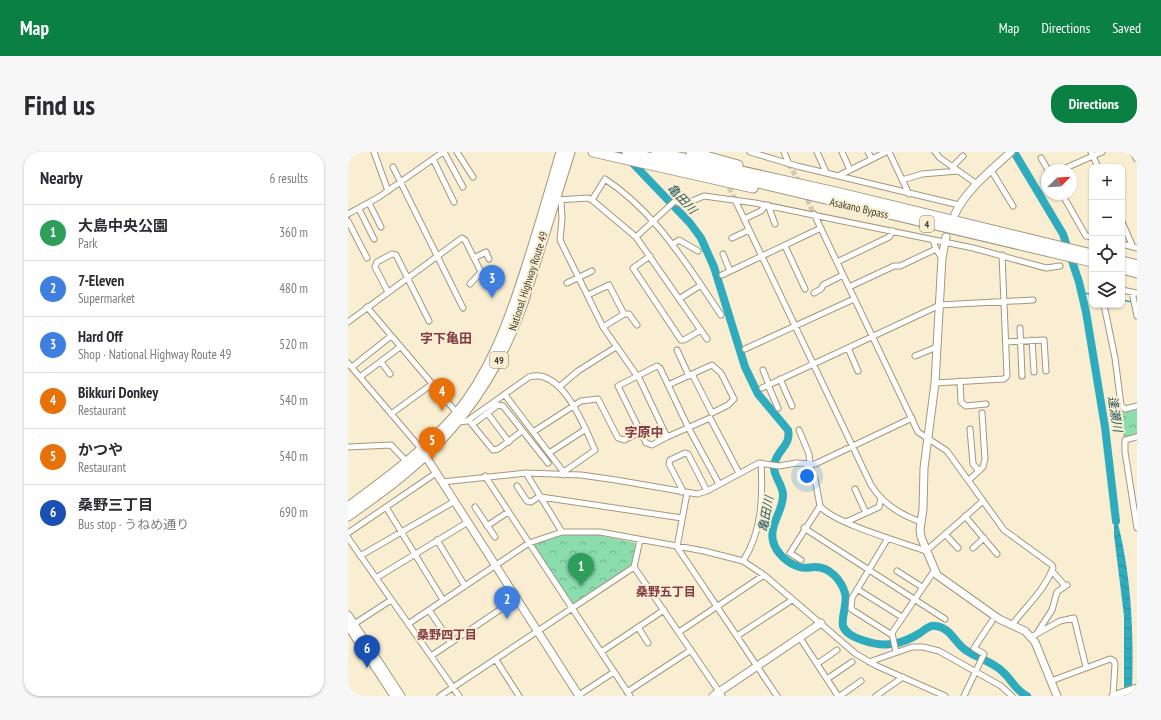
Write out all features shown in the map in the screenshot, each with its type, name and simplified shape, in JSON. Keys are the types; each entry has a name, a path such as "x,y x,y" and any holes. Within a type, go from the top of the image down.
{"highway":[{"name":"National Highway Route 49","path":"461,418 505,331 540,225 561,152"},
{"name":"National Highway Route 49","path":"348,516 398,479 461,418 493,371 516,322 557,200 570,152"},
{"path":"593,152 728,183 798,194"},
{"name":"Asakano Bypass","path":"627,152 667,158 836,192 1054,250"},
{"name":"Asakano Bypass","path":"656,152 667,158 798,194 1089,257"},
{"path":"691,152 836,192"},
{"path":"1125,262 1137,265"},
{"path":"1125,270 1137,273"},
{"name":"National Highway Route 49","path":"348,507 424,453"}],"street":[{"path":"348,214 388,191 444,152 463,187"},
{"path":"458,152 473,177"},
{"path":"750,152 789,164 840,175 909,194 959,205"},
{"path":"784,152 789,164"},
{"path":"817,152 826,172"},
{"path":"842,152 850,170"},
{"path":"868,152 872,159"},
{"path":"840,175 888,152 909,194"},
{"path":"935,152 952,167 977,184"},
{"path":"955,214 959,205 977,184 1011,152"},
{"path":"1073,164 1092,154 1102,152"},
{"path":"1134,152 1137,158"},
{"path":"376,153 388,191"},
{"path":"1092,154 1097,164"},
{"path":"952,167 962,156"},
{"path":"1041,158 1044,164"},
{"path":"433,159 454,202"},
{"path":"393,168 463,308"},
{"path":"991,170 1013,206"},
{"path":"902,180 922,174 958,171"},
{"path":"592,200 605,179 653,221 673,244 721,315"},
{"path":"636,237 676,200 683,205 704,196 767,205 933,240 945,240 1046,268 1060,266"},
{"path":"667,437 640,380 636,377 603,327 560,240 562,219 557,200 588,198 636,237 707,339"},
{"path":"735,200 871,485 881,498 908,518 920,522"},
{"path":"1065,200 1086,236 1089,236"},
{"path":"369,203 381,227"},
{"path":"744,219 767,205"},
{"path":"767,205 776,224"},
{"path":"359,209 374,239"},
{"path":"814,214 918,432 946,449 1004,530 1052,565 1052,571 1037,597 1012,625"},
{"path":"348,221 367,258"},
{"path":"722,275 821,228"},
{"path":"1125,228 1135,247"},
{"path":"732,238 749,230"},
{"path":"837,262 889,237 893,231"},
{"path":"348,322 463,238 481,272 470,284"},
{"path":"673,244 679,240 698,251"},
{"path":"933,240 936,249 942,258"},
{"path":"945,240 942,258 935,382 924,468 923,509 920,522 921,537 937,576 999,619 1034,635 1057,696"},
{"path":"1125,245 1135,247"},
{"path":"785,246 805,290"},
{"path":"849,287 936,249"},
{"path":"474,258 486,252 489,259"},
{"path":"388,292 375,267 377,262 392,254 396,255 429,321"},
{"path":"724,254 730,271"},
{"path":"935,382 1004,379 1007,376 1002,255"},
{"path":"650,256 633,268 681,340 684,340 701,330"},
{"path":"567,283 592,271"},
{"path":"814,292 821,289 823,285 843,275"},
{"path":"679,299 700,284"},
{"path":"588,295 609,285 624,314"},
{"path":"1134,293 1137,316"},
{"path":"745,348 795,327 854,299"},
{"path":"762,388 940,305 1032,300"},
{"path":"367,308 461,418 473,424 493,450 498,450 522,431"},
{"path":"1105,308 1121,406 1125,408 1137,406"},
{"path":"603,327 624,314 629,314 637,325"},
{"path":"1020,328 1022,376"},
{"path":"391,336 350,365 424,453 516,600 579,696 614,672"},
{"path":"1032,340 1034,372"},
{"path":"1006,342 1044,340 1046,371"},
{"path":"360,377 400,347"},
{"path":"559,387 578,371 616,347"},
{"path":"914,356 937,347"},
{"path":"848,348 858,370"},
{"path":"677,350 691,375 739,473"},
{"path":"381,362 390,374"},
{"path":"668,385 712,364 721,373 734,399 728,405 711,415 688,427 667,437 652,445 646,443 618,386 657,366 688,427 719,484"},
{"path":"763,370 778,408"},
{"path":"461,418 504,394 526,379 536,376 549,378 559,387 580,414 595,450 565,473"},
{"path":"780,380 792,406"},
{"path":"960,381 961,402 966,406 986,404"},
{"path":"391,414 432,384"},
{"path":"504,394 565,473"},
{"path":"533,432 581,401 598,399 618,438 624,440 640,432"},
{"path":"473,424 498,405 503,406 548,463"},
{"path":"968,480 979,471 983,466 985,459 982,413"},
{"path":"488,414 509,442"},
{"path":"442,482 485,476 526,473 565,473 697,494 707,491 739,473 761,463 779,466 798,463 810,465 815,464 912,418"},
{"path":"549,453 586,429"},
{"path":"970,429 973,464 979,471"},
{"path":"799,430 806,445 820,506 826,512 846,522 888,538 926,550"},
{"path":"1137,437 1125,440 1137,528"},
{"path":"348,447 391,445 408,463"},
{"path":"707,491 688,454 684,453 670,460 669,464 684,493 682,518 677,547 777,696"},
{"path":"743,561 759,523 762,502 761,463"},
{"path":"348,533 436,473"},
{"path":"526,473 562,532"},
{"path":"485,476 628,694 691,650"},
{"path":"1130,479 1137,477"},
{"path":"517,486 527,501 531,502 541,496 682,518"},
{"path":"854,489 866,513"},
{"path":"846,522 878,506 881,498"},
{"path":"360,556 455,501"},
{"path":"926,550 983,501"},
{"path":"801,560 790,553 804,528 820,506"},
{"path":"386,507 444,600"},
{"path":"475,507 494,538"},
{"path":"487,526 508,512"},
{"path":"965,516 997,554"},
{"path":"376,578 468,522"},
{"path":"804,528 945,619"},
{"path":"408,624 529,543 562,532 594,532 732,557 743,561 764,575 856,654 869,662 945,696"},
{"path":"945,534 958,548"},
{"path":"348,538 459,696"},
{"path":"888,538 852,598 851,609 892,637 896,652"},
{"path":"973,548 984,538"},
{"path":"438,540 465,586"},
{"path":"440,696 634,568 640,540"},
{"path":"634,568 721,694"},
{"path":"897,571 922,587"},
{"path":"892,637 914,599 934,571"},
{"path":"1034,635 1052,610 1057,592 1066,585 1052,571"},
{"path":"679,632 764,575"},
{"path":"858,589 902,618"},
{"path":"350,626 391,600"},
{"path":"431,656 516,600"},
{"path":"736,636 792,600"},
{"path":"429,610 451,643"},
{"path":"601,652 664,610"},
{"path":"348,615 350,626 394,696"},
{"path":"1034,635 1060,621 1074,618 1086,667"},
{"path":"964,696 984,654 974,648 992,620"},
{"path":"713,696 721,694 757,666 821,623"},
{"path":"350,626 401,696"},
{"path":"638,627 648,643"},
{"path":"800,638 839,696 861,682"},
{"path":"869,662 912,647 922,647 938,651 975,673 1001,686 1012,696"},
{"path":"817,664 837,650"},
{"path":"1051,681 1110,659 1114,661 1115,673 1113,696 1137,688"},
{"path":"496,660 519,696"},
{"path":"827,679 852,662"},
{"path":"876,696 903,677"}],"green space":[{"path":"1137,407 1137,436 1124,439 1119,411"},
{"path":"562,534 593,534 637,543 631,566 573,605 532,544"}],"water":[{"path":"1114,509 1125,555 1128,579 1133,648 1132,696 1124,696 1124,616 1114,535"}],"waterway":[{"name":"亀田川","path":"622,152 690,223 701,238 714,267 745,367 758,394 788,430 789,435 787,442 774,464 775,473 783,494 783,500 772,535 777,550 787,561 796,566 825,569 838,579 846,597 843,626 851,635 859,639 878,644 892,644 899,643 913,637 929,627 941,627 945,629 964,649 999,668 1019,691 1027,696"},
{"name":"逢瀬川","path":"1014,152 1063,234 1079,282 1086,312 1105,427 1116,521"},
{"path":"1081,293 1089,294"},
{"path":"1125,301 1137,303"}],"tunnel":[{"path":"789,164 800,184"},
{"path":"726,181 735,200"},
{"path":"804,193 814,214"}],"place":[{"name":"Hard Off","path":"492,298"},
{"name":"Bikkuri Donkey","path":"442,411"},
{"name":"かつや","path":"432,460"},
{"name":"大島中央公園","path":"581,586"},
{"name":"7-Eleven","path":"507,619"},
{"name":"桑野三丁目","path":"367,668"}],"district":[{"name":"字下亀田","path":"446,338"},
{"name":"字原中","path":"644,432"},
{"name":"桑野五丁目","path":"666,592"},
{"name":"桑野四丁目","path":"447,635"}]}
